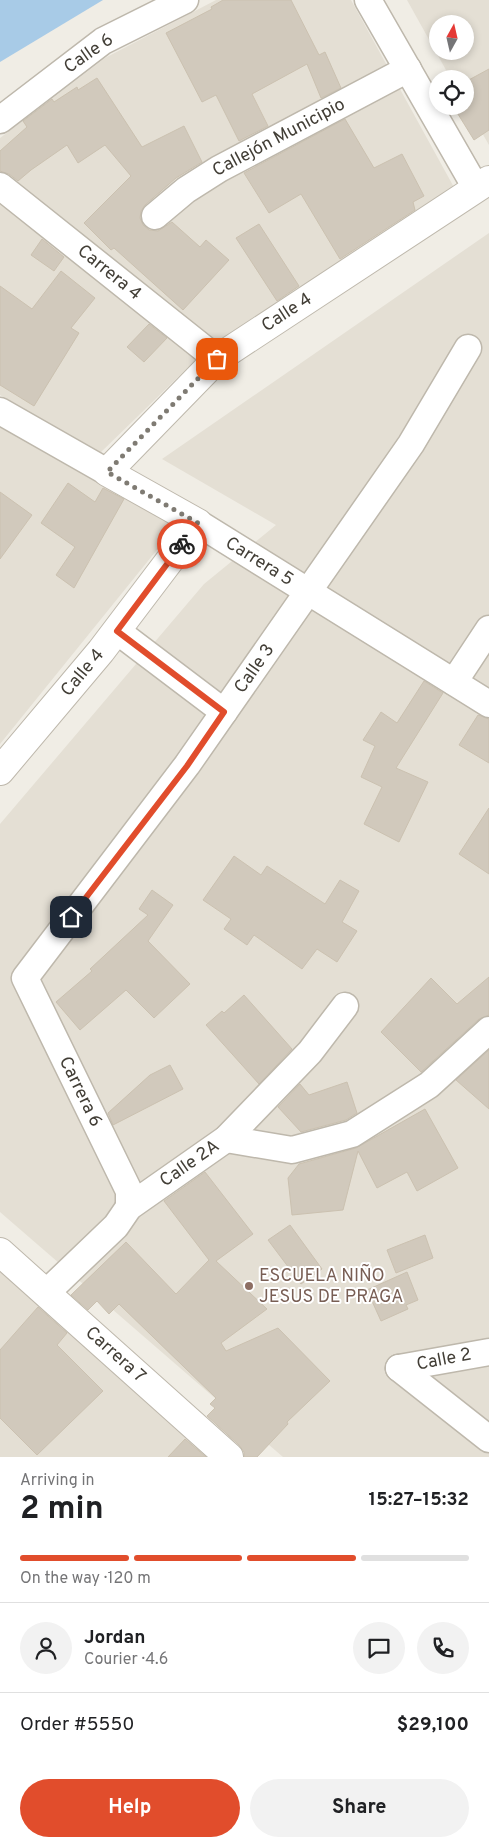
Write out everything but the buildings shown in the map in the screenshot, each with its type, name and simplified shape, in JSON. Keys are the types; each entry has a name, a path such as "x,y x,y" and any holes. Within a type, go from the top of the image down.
{"street":[{"name":"Calle 6","path":"0,120 103,41 185,0"},
{"path":"368,0 408,69 483,184"},
{"name":"Callejón Municipio","path":"155,216 186,190 219,169 408,69"},
{"name":"Calle 4","path":"107,472 217,359 483,184"},
{"name":"Carrera 4","path":"0,186 217,359"},
{"name":"Calle 3","path":"25,978 187,766 410,444 468,348"},
{"name":"Carrera 5","path":"0,411 198,523 489,704"},
{"name":"Calle 4","path":"0,771 117,631 198,523"},
{"path":"454,682 489,628"},
{"path":"117,631 224,712"},
{"name":"Carrera 6","path":"25,978 129,1191 129,1207"},
{"path":"226,1139 310,1052 344,1006"},
{"name":"Calle 2A","path":"46,1293 116,1226 129,1207 226,1139 292,1150 352,1134 430,1085 489,1030"},
{"name":"Carrera 7","path":"0,1252 230,1457"},
{"name":"Calle 2","path":"489,1352 399,1368 489,1439"}],"shaded area":[{"path":"216,0 351,0 456,191 210,346 99,454 0,395 0,138 105,58"},
{"path":"407,0 489,0 489,145 472,115 474,115 474,70 446,70 440,60 474,60 474,15 429,15 429,40"},
{"path":"489,233 489,1457 283,1457 0,1212 0,824 204,584 276,525 162,459"},
{"path":"0,427 177,525 0,744"},
{"path":"0,1252 229,1457 0,1457"}],"water":[{"path":"0,0 103,0 0,62"}],"way so far":[{"path":"182,544 198,523 107,472 217,359"}],"place":[{"name":"ESCUELA NIÑO JESUS DE PRAGA","path":"249,1286"}],"route":[{"path":"71,917 187,766 224,712 117,631 182,544"}]}
